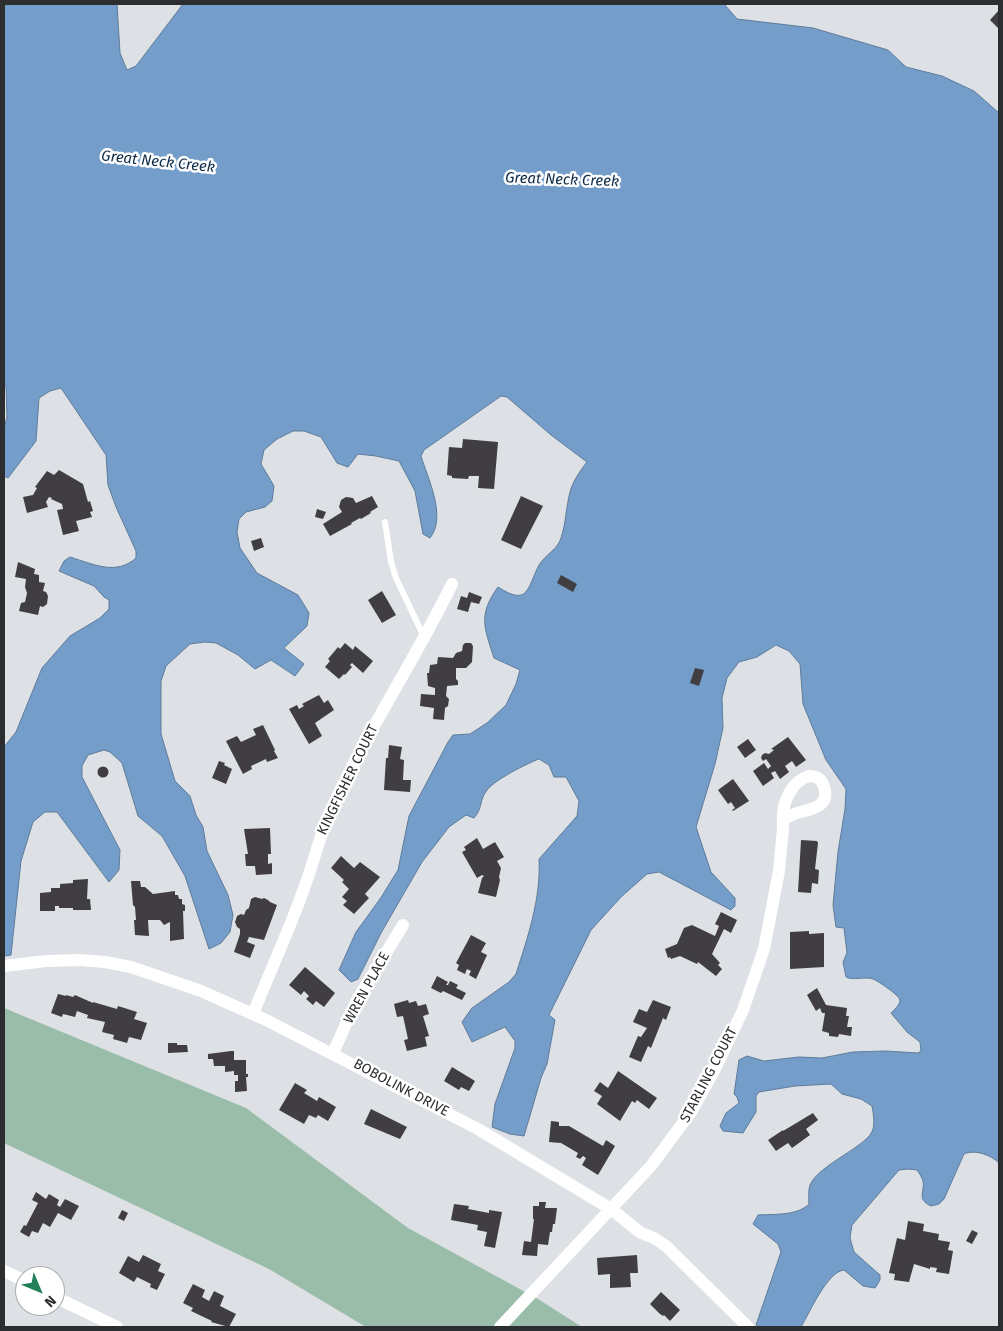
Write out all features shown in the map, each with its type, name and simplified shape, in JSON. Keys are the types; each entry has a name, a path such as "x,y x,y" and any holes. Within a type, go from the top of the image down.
{"street":[{"name":"KINGFISHER COURT","path":"253,1014 294,916 317,846 332,809 452,584"},
{"name":"STARLING COURT","path":"500,1327 651,1166 691,1112 715,1069 743,1010 764,949 779,871 784,830 783,819"},
{"name":"WREN PLACE","path":"332,1053 356,1002 403,925"},
{"name":"BOBOLINK DRIVE","path":"4,966 46,961 79,960 131,967 201,991 253,1014 478,1128 530,1162 611,1209 640,1233 654,1238 666,1246 748,1327"},
{"path":"65,1302 117,1327"}],"lane":[{"path":"385,522 391,562 396,578 424,637"}],"green space":[{"path":"4,1008 246,1108 408,1228 538,1299 582,1327 366,1327 269,1269 4,1143"}],"water":[{"name":"Great Neck Creek","path":"4,4 117,4 120,53 127,70 136,66 183,4 724,4 737,19 813,28 888,50 906,67 942,76 974,91 999,113 999,1163 983,1154 973,1152 964,1154 944,1199 939,1204 931,1206 922,1198 923,1181 917,1170 899,1170 852,1225 850,1238 854,1252 880,1275 880,1280 875,1288 863,1286 844,1270 838,1272 825,1285 801,1327 758,1327 756,1325 781,1252 778,1244 753,1224 758,1215 798,1211 809,1204 809,1187 815,1177 870,1135 874,1123 872,1106 861,1099 842,1094 831,1084 795,1086 759,1092 756,1096 756,1112 743,1133 723,1131 720,1126 726,1113 739,1103 734,1094 739,1060 747,1056 764,1061 799,1057 822,1058 853,1052 918,1053 921,1051 920,1042 907,1032 891,1013 900,1002 896,995 873,979 852,979 846,977 843,962 847,953 844,928 836,927 833,905 846,789 826,760 803,704 800,664 789,651 776,645 757,657 739,662 727,678 722,698 723,728 715,764 696,827 711,872 735,898 735,906 731,910 659,872 647,874 622,896 591,930 549,1015 555,1020 547,1064 524,1136 510,1134 492,1127 495,1104 515,1048 515,1041 505,1027 472,1042 462,1022 472,1008 509,982 516,974 536,903 539,859 577,816 579,801 566,777 554,777 549,765 539,759 512,772 491,786 483,797 479,811 474,818 466,815 449,827 422,862 381,933 358,979 351,982 339,970 356,932 398,870 409,816 448,742 453,735 470,734 487,723 506,705 520,670 494,658 486,629 485,614 498,587 516,595 526,592 539,565 554,549 561,538 571,488 587,462 551,435 507,397 501,396 424,450 421,456 434,498 437,520 430,538 423,534 415,491 399,461 358,454 348,467 337,463 321,437 304,431 293,431 277,439 264,450 261,464 274,486 272,501 265,507 246,512 239,519 237,532 240,548 257,573 298,595 309,613 307,626 284,648 304,664 295,676 271,660 255,669 238,655 216,643 205,642 190,644 166,666 161,681 161,734 175,781 190,796 196,815 203,827 207,851 228,895 233,915 230,932 221,943 209,949 185,876 162,836 138,816 122,763 110,752 104,750 88,755 82,766 82,777 120,850 119,870 109,882 57,812 45,812 33,822 21,861 11,955 4,956 4,747 16,732 42,668 70,636 100,618 109,609 109,600 94,586 59,571 64,561 70,557 104,567 112,567 128,563 136,558 136,551 108,485 106,455 61,388 50,391 39,398 36,441 8,478 4,476 4,428 7,417 6,387 4,384"}],"building":[{"path":"999,10 999,29 990,20"},
{"path":"463,439 498,442 494,489 478,488 479,476 469,476 468,479 452,478 452,476 447,475 449,447 462,448"},
{"path":"59,470 83,484 88,502 90,501 93,511 90,512 92,517 76,521 79,531 63,535 57,510 63,509 62,504 49,497 46,502 48,507 27,513 23,497 33,495 37,488 35,487 47,471 54,475"},
{"path":"372,496 378,507 371,513 330,536 323,524 342,512 339,507 341,500 346,497 353,498 356,503"},
{"path":"521,496 543,506 521,549 501,540"},
{"path":"317,509 326,512 323,519 315,517"},
{"path":"261,538 264,547 254,551 251,541"},
{"path":"18,562 35,569 34,574 39,575 39,582 45,583 43,591 48,596 47,604 43,607 40,606 38,615 19,611 21,603 25,602 27,593 25,587 26,579 15,577"},
{"path":"561,575 577,584 573,592 557,583"},
{"path":"382,591 396,615 382,623 368,600"},
{"path":"469,592 482,597 479,604 471,602 468,612 457,609 461,596 467,598"},
{"path":"345,643 353,650 355,646 373,661 363,673 352,663 350,665 352,667 339,679 325,667 330,661 328,659 338,647 340,649"},
{"path":"465,643 471,643 473,646 472,662 466,668 456,668 458,685 447,686 446,696 449,699 448,706 445,708 444,720 433,719 434,708 420,706 421,694 435,695 435,688 428,686 427,673 429,673 430,665 437,664 438,657 453,658 456,653 462,651"},
{"path":"695,668 704,670 699,686 690,683"},
{"path":"319,695 324,703 328,700 334,710 315,723 322,736 309,744 289,709 297,705 299,709 304,706 302,704"},
{"path":"263,725 278,758 267,762 266,759 251,766 252,769 243,774 226,741 237,736 241,742 256,735 253,729"},
{"path":"788,737 806,760 796,767 792,761 785,766 789,772 780,779 775,771 771,773 774,778 763,786 753,771 764,763 768,769 771,766 766,759 763,761 762,755 765,753 769,754 774,750 771,749"},
{"path":"748,739 756,750 745,758 737,747"},
{"path":"389,745 402,747 400,759 404,760 403,780 411,780 410,792 384,790 386,758 388,758"},
{"path":"219,761 232,769 226,784 212,778"},
{"path":"101,767 105,767 108,772 107,776 101,777 98,774 98,770"},
{"path":"733,779 749,801 733,811 735,808 731,802 728,804 718,790"},
{"path":"270,828 271,854 268,854 268,864 272,863 272,874 256,875 255,866 246,866 245,854 248,854 244,829"},
{"path":"477,838 483,849 495,842 504,857 497,861 501,868 496,897 478,893 484,876 482,875 477,878 462,852 466,850 464,847"},
{"path":"801,840 817,841 818,843 815,869 819,870 818,884 812,883 811,893 798,892"},
{"path":"341,856 354,868 360,862 380,877 365,894 369,898 354,914 343,905 347,901 342,897 349,889 342,882 344,880 331,868"},
{"path":"88,879 87,899 90,899 91,910 73,910 73,908 59,908 59,906 55,906 55,911 40,911 40,893 51,892 51,888 60,888 60,884 73,883 73,880"},
{"path":"131,881 140,881 141,887 145,887 153,894 175,891 175,895 182,899 182,904 185,905 185,911 183,911 184,939 170,941 170,922 164,925 160,920 148,920 149,936 135,935 134,920 136,920"},
{"path":"255,897 264,898 277,905 264,940 249,937 247,942 255,945 250,958 234,952 240,934 240,929 235,922 237,916 244,915 249,908 251,899"},
{"path":"721,912 737,920 731,933 724,929 712,954 720,963 718,965 722,969 716,976 698,962 697,964 680,956 668,958 665,949 677,944 684,928 692,925 715,936 719,926 715,924"},
{"path":"809,931 809,934 824,933 824,967 790,969 790,932"},
{"path":"471,935 486,943 481,952 487,955 476,979 469,975 471,971 467,969 465,974 457,970 459,965 456,963"},
{"path":"305,967 335,993 324,1007 316,1001 313,1005 306,999 309,996 304,991 301,995 289,985"},
{"path":"437,976 448,982 446,985 450,981 458,985 456,988 466,993 462,1000 443,991 441,993 431,988"},
{"path":"817,988 826,1005 847,1008 846,1016 849,1016 847,1027 852,1027 851,1036 839,1034 838,1037 829,1036 829,1033 822,1031 825,1013 822,1013 820,1008 816,1011 807,995"},
{"path":"58,994 73,997 75,995 93,1003 117,1009 118,1006 137,1012 134,1019 147,1023 141,1040 129,1037 127,1043 113,1039 114,1035 102,1032 105,1022 87,1018 88,1015 77,1011 75,1017 63,1014 62,1017 51,1013"},
{"path":"408,1000 409,1003 416,1001 418,1006 426,1004 429,1014 423,1016 429,1036 425,1037 427,1046 407,1051 404,1040 408,1039 403,1016 397,1017 394,1004"},
{"path":"653,1000 671,1007 666,1020 663,1018 651,1048 648,1046 641,1062 629,1057 638,1036 641,1037 647,1028 633,1022 639,1009 647,1012"},
{"path":"168,1043 187,1045 188,1052 168,1053"},
{"path":"234,1051 234,1060 246,1060 246,1074 248,1074 248,1077 246,1077 247,1091 235,1092 235,1081 238,1081 238,1075 234,1075 234,1071 225,1072 225,1066 214,1066 213,1059 208,1059 208,1054"},
{"path":"452,1067 475,1081 469,1091 461,1087 459,1090 444,1081"},
{"path":"618,1071 657,1098 649,1109 637,1100 635,1103 632,1101 620,1121 597,1104 602,1096 594,1091 600,1082 608,1088"},
{"path":"295,1083 307,1090 304,1093 317,1101 319,1097 336,1107 328,1121 318,1115 316,1118 309,1115 304,1124 279,1110"},
{"path":"371,1109 407,1127 400,1139 364,1124"},
{"path":"813,1113 818,1120 806,1129 810,1135 792,1148 788,1143 776,1151 768,1140"},
{"path":"551,1121 559,1122 559,1126 569,1126 603,1146 606,1140 615,1146 598,1175 582,1165 586,1158 583,1156 580,1159 576,1157 578,1153 561,1143 549,1142"},
{"path":"36,1192 46,1199 49,1194 59,1200 57,1205 60,1207 65,1199 79,1206 71,1220 58,1213 50,1227 43,1223 38,1233 32,1231 29,1237 20,1232 24,1225 26,1226 38,1203 32,1200"},
{"path":"539,1202 546,1202 545,1208 557,1208 555,1224 553,1224 552,1232 550,1232 548,1245 538,1244 537,1256 522,1255 524,1241 531,1242 534,1219 533,1206 539,1206"},
{"path":"454,1204 469,1206 468,1209 489,1213 489,1210 502,1212 495,1248 484,1246 487,1232 477,1230 478,1225 451,1220"},
{"path":"122,1210 128,1213 124,1221 118,1218"},
{"path":"908,1221 924,1224 923,1231 939,1234 938,1240 950,1242 948,1250 953,1251 949,1274 936,1272 937,1268 930,1267 930,1269 914,1264 909,1282 894,1280 895,1274 889,1273 897,1238 905,1240"},
{"path":"972,1230 978,1233 972,1244 966,1241"},
{"path":"143,1255 161,1264 158,1271 165,1274 157,1290 150,1287 151,1284 137,1277 134,1282 119,1273 128,1256 139,1262"},
{"path":"637,1255 638,1273 630,1273 631,1287 610,1288 610,1274 598,1275 597,1258"},
{"path":"193,1284 205,1290 202,1297 209,1301 214,1291 224,1296 220,1306 236,1314 229,1327 211,1322 191,1311 193,1308 183,1303"},
{"path":"661,1292 680,1310 670,1321 650,1304"}]}
